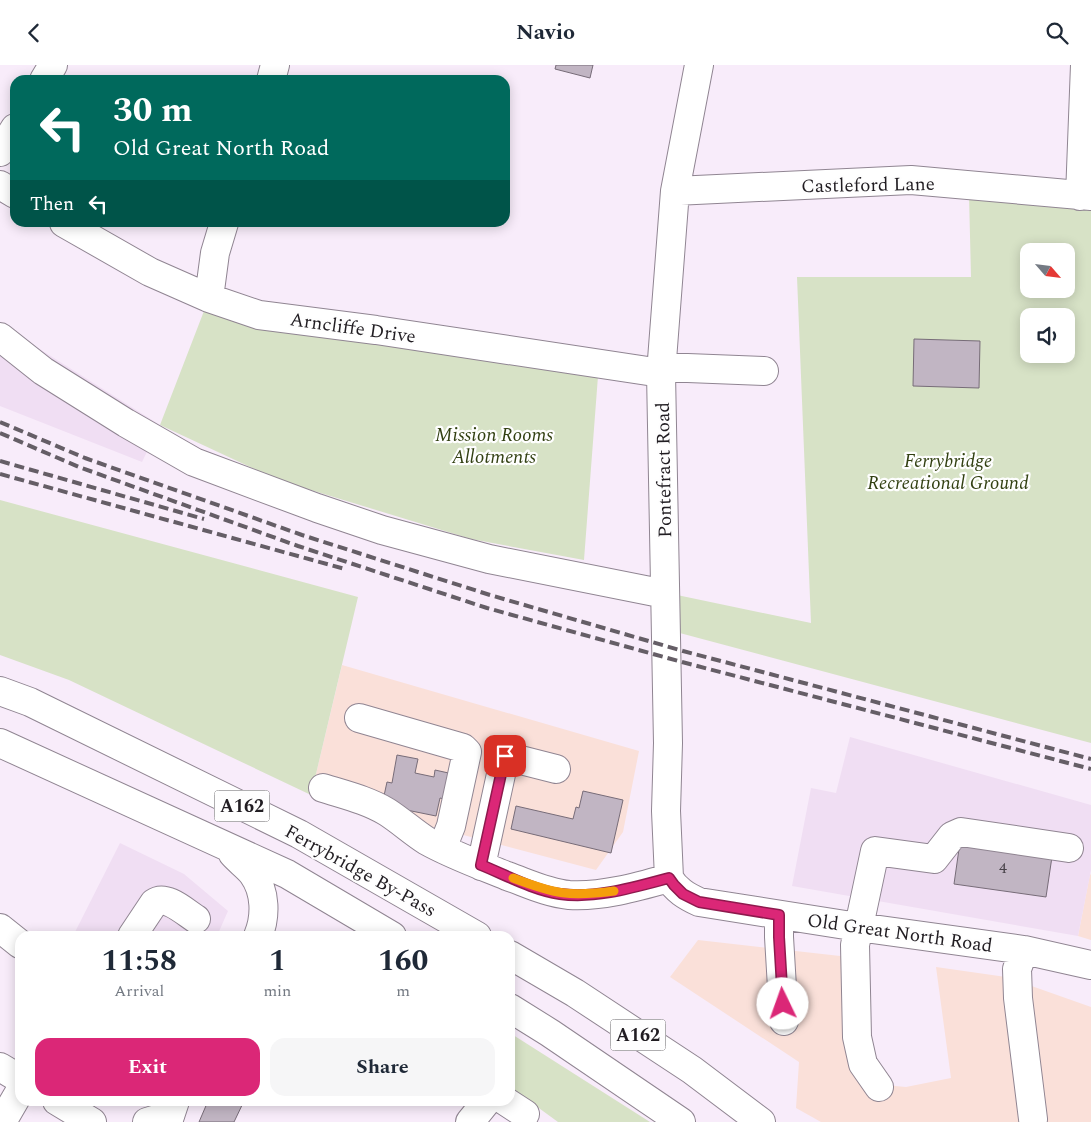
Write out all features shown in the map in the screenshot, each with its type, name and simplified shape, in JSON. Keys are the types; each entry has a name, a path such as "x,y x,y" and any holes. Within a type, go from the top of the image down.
{"street":[{"name":"Pontefract Road","path":"669,878 666,811 668,743 661,370 675,191 699,65"},
{"path":"1085,65 1085,196"},
{"path":"0,152 10,136"},
{"name":"Castleford Lane","path":"675,191 911,180 1085,196"},
{"name":"Arncliffe Drive","path":"71,227 150,272 209,298 260,315 661,370 764,371"},
{"path":"209,298 215,253 223,227"},
{"path":"0,337 43,371 126,423 194,462 317,509 382,530 489,559 665,594"},
{"name":"Ferrybridge By-Pass","path":"0,691 30,702 299,833 468,931"},
{"path":"359,718 463,748 467,752 451,826 447,836 448,851"},
{"name":"Ferrybridge By-Pass","path":"0,743 287,874 384,931"},
{"path":"481,865 505,756 556,769"},
{"path":"323,788 369,802 408,825 424,839 448,851 548,891 570,895 592,894 618,891 669,878"},
{"path":"879,1087 863,1064 857,1037 855,945 875,851 934,859 952,836 961,833 1069,848"},
{"path":"224,846 253,874 262,892 263,910 260,931"},
{"name":"Old Great North Road","path":"669,878 683,894 699,902 858,927 1024,949 1091,965"},
{"path":"135,931 158,900 166,900 196,919"},
{"path":"779,915 784,1021"},
{"path":"0,928 15,940"},
{"path":"1024,949 1017,969 1018,998 1033,1119"},
{"name":"A162","path":"515,958 575,993 685,1065 760,1122"},
{"name":"A162","path":"515,1012 550,1033 681,1122"},
{"path":"2,1122 15,1077"},
{"path":"65,1106 92,1122"},
{"path":"470,1122 483,1106"}],"shaded area":[{"path":"0,324 160,425 142,462 0,406"},
{"path":"342,665 639,751 623,832 596,870 311,795"},
{"path":"850,737 1091,805 1091,870 1078,936 792,886 811,788 836,793"},
{"path":"120,843 184,874 228,911 219,931 76,931"},
{"path":"1091,875 1091,940 1078,936"},
{"path":"698,940 867,959 869,1043 876,1064 887,1081 895,1086 906,1087 951,1078 936,967 1006,977 1091,1007 1091,1122 821,1122 796,1108 799,1062 670,977"}],"green space":[{"name":"Ferrybridge Recreational Ground","path":"969,195 1091,208 1091,743 676,632 677,595 811,623 797,277 971,277"},
{"name":"Mission Rooms Allotments","path":"209,298 599,363 584,560 471,539 278,480 160,425"},
{"path":"0,500 358,597 311,795 69,680 0,655"},
{"path":"515,1036 650,1122 558,1122 515,1091"}],"building":[{"path":"556,65 593,65 590,78 555,69"},
{"path":"914,339 980,341 979,388 913,386"},
{"path":"397,755 418,759 415,773 434,777 435,770 453,774 448,800 440,798 436,816 382,805 387,782 392,783"},
{"path":"583,791 623,800 611,853 511,829 516,806 573,819 576,807 579,808"},
{"path":"960,842 1053,850 1046,897 954,884"},
{"path":"206,1106 242,1106 234,1122 199,1122"}],"railway":[{"path":"0,422 85,458 302,535 490,595 683,651 1091,759"},
{"path":"0,433 79,467 298,546 487,608 682,662 1091,769"},
{"path":"0,461 204,519"},
{"path":"0,474 345,569"}],"slow traffic":[{"path":"513,878 559,894 592,894 614,891"}],"route":[{"path":"505,756 481,865 548,891 570,895 618,891 669,878 683,894 699,902 779,915 783,1004"}]}
